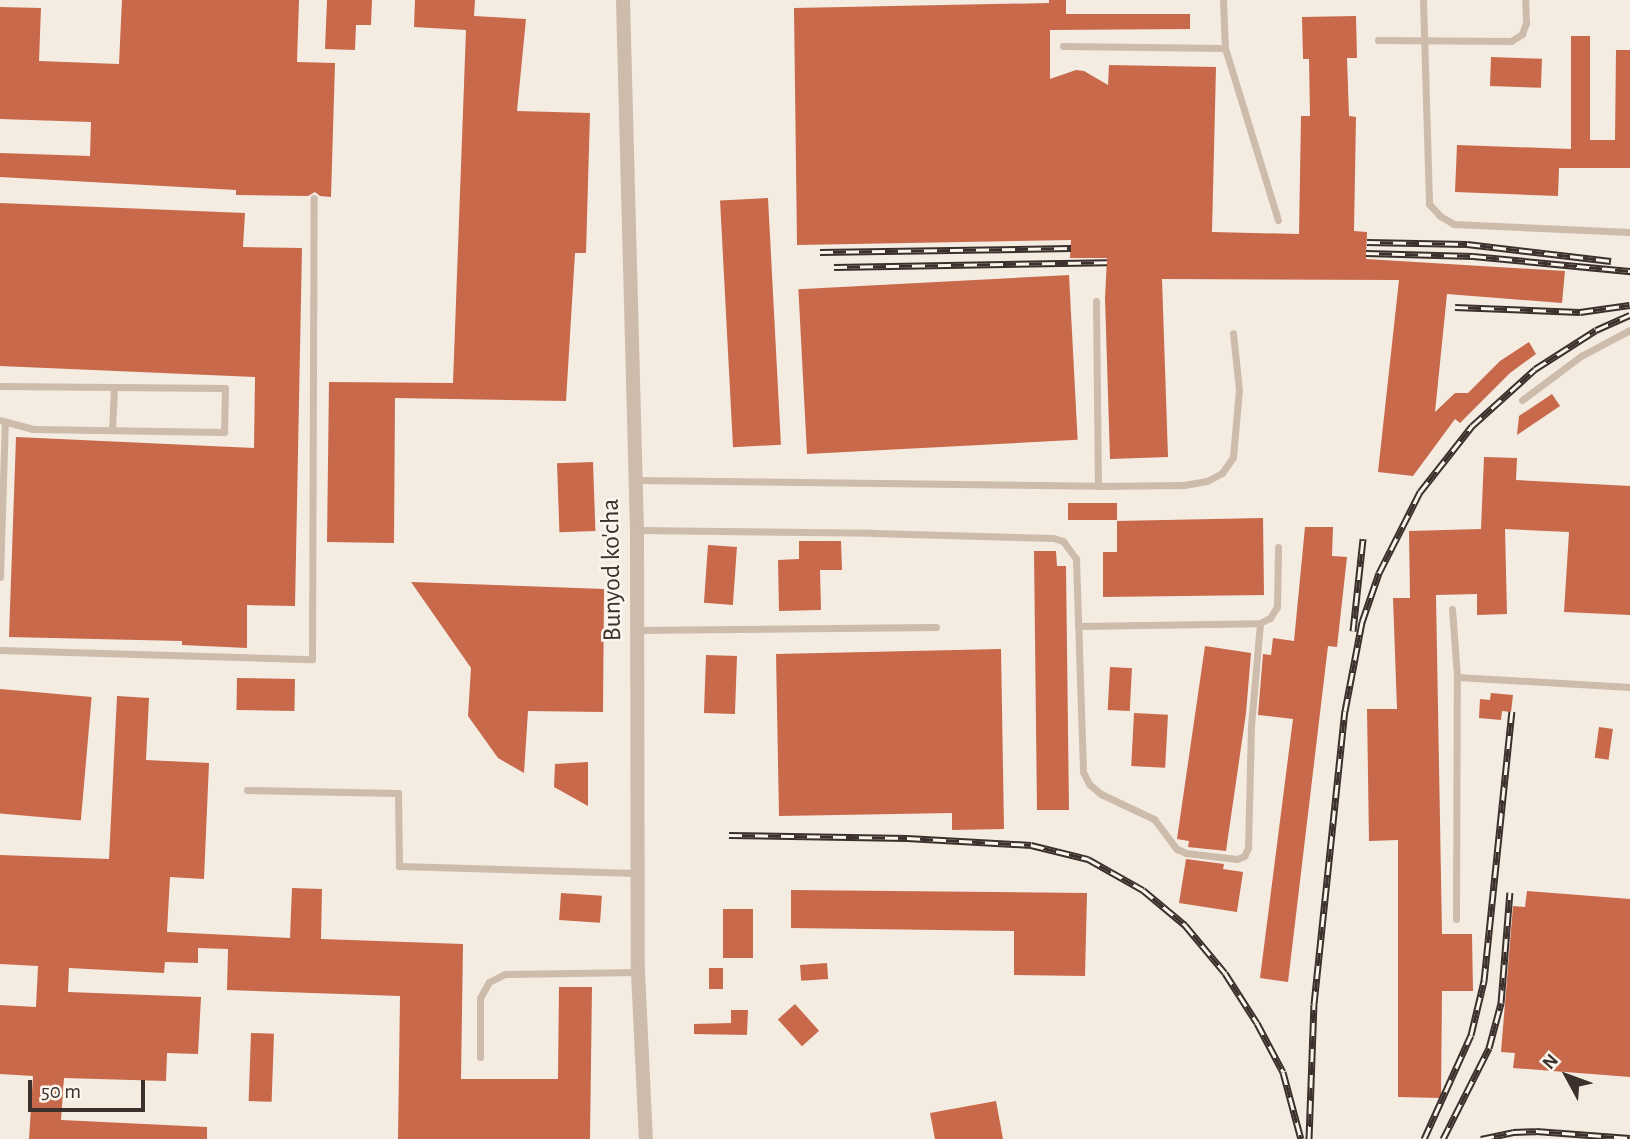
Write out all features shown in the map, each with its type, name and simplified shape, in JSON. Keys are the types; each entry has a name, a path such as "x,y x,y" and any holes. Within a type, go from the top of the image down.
{"street":[{"name":"Bunyod ko'cha","path":"623,0 638,530 638,972 646,1139"}],"lane":[{"path":"1223,0 1224,48 1278,220"},
{"path":"1423,0 1429,204 1440,216 1454,224 1630,232"},
{"path":"1378,40 1511,41 1522,34 1526,23 1525,0"},
{"path":"1063,46 1224,48"},
{"path":"0,650 312,659 314,198"},
{"path":"1096,301 1098,486"},
{"path":"1522,400 1581,356 1630,330"},
{"path":"636,480 1098,486 1184,485 1207,481 1223,473 1233,457 1239,390 1233,333"},
{"path":"0,386 225,388 224,432 33,429 2,421 0,577"},
{"path":"112,430 114,387"},
{"path":"638,530 1053,538 1071,548 1076,559 1083,772 1089,784 1101,794 1154,819 1177,849 1186,853 1237,859 1244,856 1248,848 1251,726 1260,623"},
{"path":"1078,626 1260,623 1270,618 1277,607 1278,547"},
{"path":"1451,609 1457,677 1456,919"},
{"path":"638,630 936,628"},
{"path":"1457,677 1630,687"},
{"path":"247,790 398,793 399,866 638,873"},
{"path":"480,1058 480,998 489,982 505,974 638,972"}],"building":[{"path":"122,0 299,0 297,62 335,63 331,197 320,196 315,192 308,196 236,195 236,190 0,177 0,153 90,156 91,122 0,119 0,7 41,8 39,61 119,64"},
{"path":"327,0 372,0 371,25 356,25 355,50 325,49"},
{"path":"415,0 475,0 474,16 526,19 517,111 590,113 586,253 575,253 566,401 395,398 394,543 327,542 329,382 453,383 466,30 414,27"},
{"path":"1049,0 1066,0 1066,14 1190,14 1190,29 1050,30 1050,79 1076,70 1084,71 1108,85 1109,65 1216,67 1212,232 1299,234 1301,116 1310,116 1309,59 1303,59 1302,17 1356,16 1357,58 1347,58 1349,116 1356,117 1354,231 1367,232 1366,259 1565,271 1562,303 1447,294 1435,412 1455,393 1468,393 1500,361 1529,342 1536,354 1510,373 1460,423 1455,419 1413,476 1378,472 1399,280 1162,279 1168,457 1110,459 1105,298 1107,258 1070,258 1071,240 797,245 794,8 1049,3"},
{"path":"1571,36 1590,36 1590,140 1615,140 1616,50 1630,50 1630,168 1559,168 1558,196 1455,192 1457,145 1571,149"},
{"path":"1491,57 1542,59 1541,88 1490,86"},
{"path":"768,198 781,445 733,447 720,201"},
{"path":"0,203 245,213 243,247 302,248 295,606 247,605 247,648 182,645 182,641 9,637 16,437 254,448 255,377 0,366"},
{"path":"1069,275 1078,440 807,454 798,289"},
{"path":"1552,394 1560,406 1517,435 1519,416"},
{"path":"1484,457 1517,458 1516,480 1630,486 1630,615 1564,612 1569,532 1505,529 1507,614 1477,615 1477,594 1436,595 1442,934 1472,934 1473,991 1442,991 1441,1098 1398,1097 1398,840 1369,841 1367,709 1397,709 1393,598 1410,598 1409,531 1481,529"},
{"path":"593,462 595,531 559,532 557,463"},
{"path":"1068,503 1117,503 1117,520 1068,520"},
{"path":"1263,518 1264,595 1103,597 1103,552 1117,552 1117,521"},
{"path":"1305,527 1333,527 1332,556 1347,557 1337,647 1328,646 1288,982 1260,978 1293,719 1258,715 1263,654 1271,655 1273,638 1294,641"},
{"path":"799,541 841,541 842,570 820,570 821,610 779,611 778,560 799,559"},
{"path":"708,545 737,547 733,605 704,603"},
{"path":"1034,551 1056,551 1057,566 1066,566 1069,810 1037,810"},
{"path":"411,582 604,589 603,712 528,711 524,773 498,758 468,716 471,668"},
{"path":"1205,646 1251,653 1246,713 1226,851 1188,847 1189,841 1177,839"},
{"path":"1001,649 1004,829 952,830 952,813 779,816 776,654"},
{"path":"706,655 737,656 735,714 704,713"},
{"path":"1110,667 1132,668 1130,711 1108,710"},
{"path":"237,678 295,679 294,711 236,710"},
{"path":"0,689 92,697 81,821 0,813"},
{"path":"1491,693 1513,695 1511,712 1502,711 1501,720 1479,718 1480,699 1490,700"},
{"path":"117,696 149,698 146,760 209,763 204,879 170,877 167,932 290,938 292,888 322,889 321,939 463,944 461,1079 558,1079 559,987 592,987 590,1139 398,1139 400,996 227,990 228,949 198,948 198,963 165,962 164,973 69,968 68,992 201,997 198,1054 167,1053 166,1081 64,1078 61,1120 207,1127 207,1139 29,1139 33,1076 0,1074 0,1005 36,1007 38,966 0,964 0,855 109,859"},
{"path":"1134,713 1168,715 1165,768 1131,766"},
{"path":"1599,727 1613,729 1609,760 1595,758"},
{"path":"588,762 588,806 554,787 555,764"},
{"path":"1186,859 1224,864 1223,869 1243,872 1237,912 1179,903"},
{"path":"791,890 1087,893 1085,976 1014,975 1014,931 791,928"},
{"path":"1527,891 1630,899 1630,1077 1513,1068 1515,1053 1501,1052 1513,906 1525,907"},
{"path":"561,893 602,896 600,923 559,920"},
{"path":"723,909 753,909 753,958 723,958"},
{"path":"827,963 828,979 801,981 800,965"},
{"path":"709,968 723,968 723,989 709,989"},
{"path":"795,1004 819,1031 802,1046 778,1019"},
{"path":"731,1010 748,1010 747,1035 694,1034 694,1024 731,1023"},
{"path":"251,1033 274,1034 272,1102 249,1101"},
{"path":"996,1101 1003,1139 935,1139 930,1113"}],"railway":[{"path":"1367,242 1467,244 1611,261"},
{"path":"820,252 1071,248"},
{"path":"1366,253 1473,256 1630,271"},
{"path":"834,267 1107,262"},
{"path":"1455,307 1580,312 1630,305"},
{"path":"1309,1139 1314,1004 1345,711 1362,622 1379,573 1420,492 1472,426 1535,369 1596,330 1630,315"},
{"path":"1353,631 1363,539"},
{"path":"1424,1139 1471,1035 1484,981 1512,711"},
{"path":"729,835 907,838 1031,845 1088,859 1143,890 1185,925 1225,973 1257,1023 1283,1072 1301,1139"},
{"path":"1443,1139 1489,1048 1501,1003 1510,892"},
{"path":"1481,1139 1513,1132 1536,1131 1630,1138"}]}
